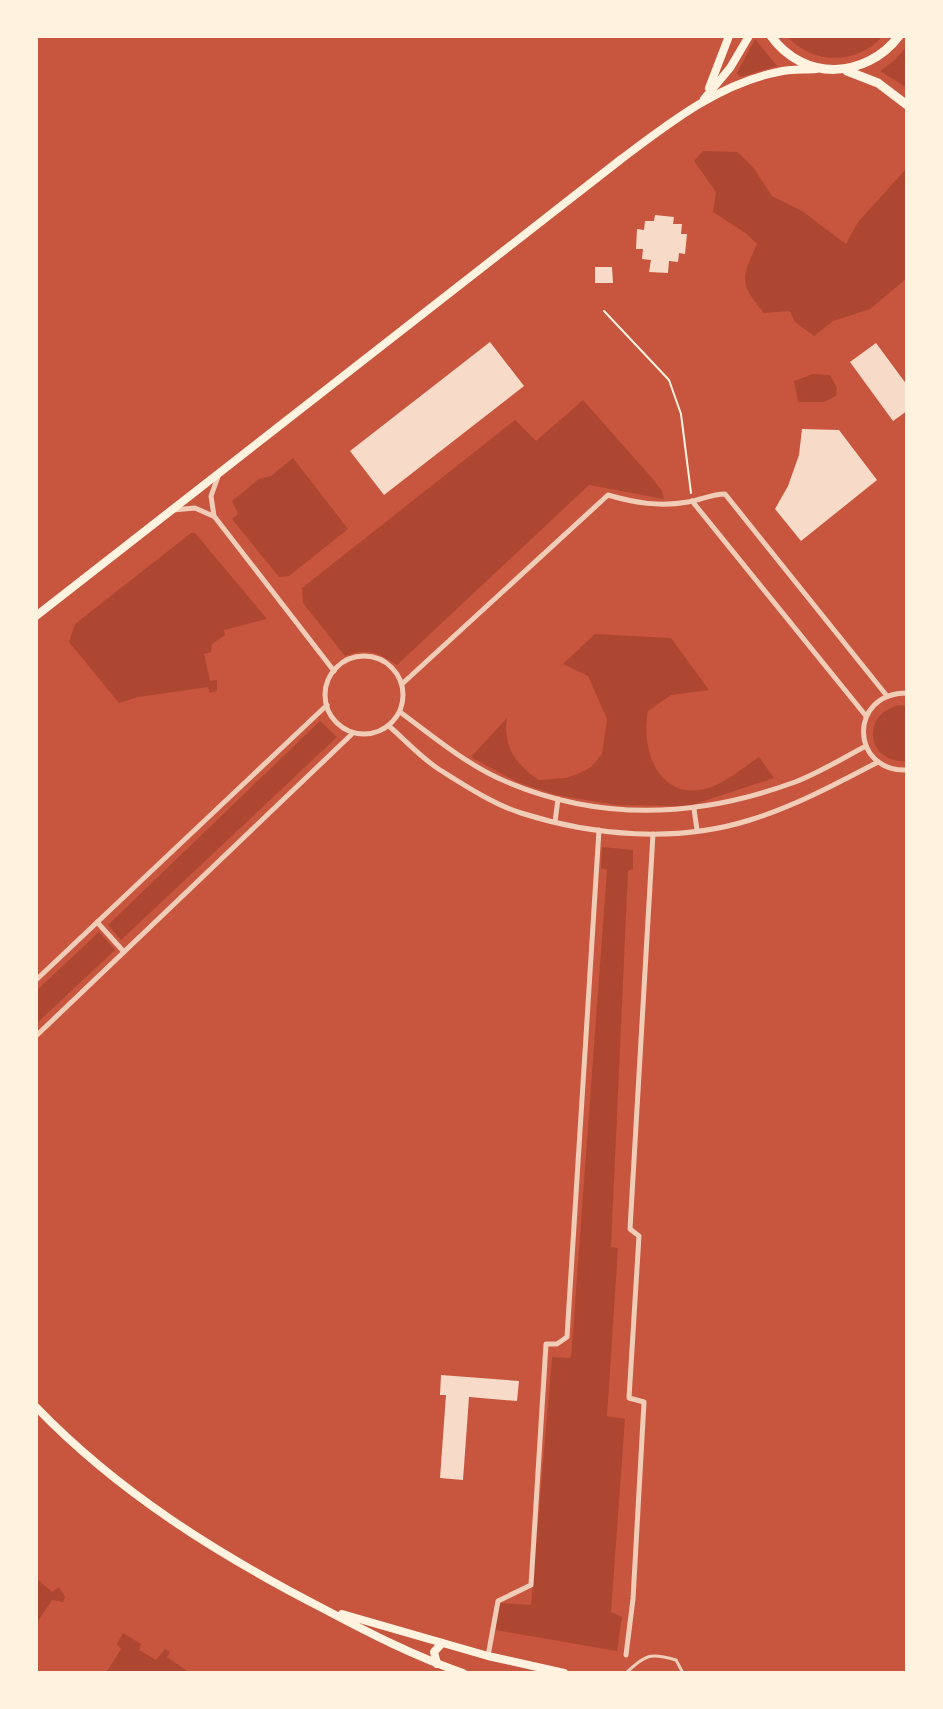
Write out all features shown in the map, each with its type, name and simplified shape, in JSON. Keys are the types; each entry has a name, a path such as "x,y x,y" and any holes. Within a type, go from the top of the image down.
{"main road":[{"path":"704,100 729,36"},
{"path":"704,100 730,68 749,36"},
{"path":"771,36 793,58 817,69"},
{"path":"36,616 620,160 704,100 780,71 843,70 869,63 899,36"},
{"path":"843,70 878,83 907,105"},
{"path":"36,1407 139,1498 249,1571 396,1647 463,1673"},
{"path":"322,1609 488,1656 564,1673"},
{"path":"437,1664 434,1652 442,1643"}],"street":[{"path":"220,472 211,496 214,516 334,671"},
{"path":"402,684 608,495 649,504 692,501 725,494 887,696"},
{"path":"692,501 866,716"},
{"path":"171,510 195,508 214,516"},
{"path":"354,657 378,658 397,673 402,684 404,693 400,712 389,726 378,732 353,733 336,723 327,705 325,693 334,671 354,657"},
{"path":"907,693 887,696 873,705 866,716 863,736 878,762 895,770 907,770"},
{"path":"36,980 327,705"},
{"path":"400,712 479,768 507,782 558,799 621,810 694,809 747,797 798,781 866,746"},
{"path":"389,726 437,768 518,812 599,830 653,834 746,821 798,803 878,762"},
{"path":"36,1036 353,733"},
{"path":"555,822 558,799"},
{"path":"694,809 697,830"},
{"path":"488,1656 498,1601 531,1585 546,1344 557,1344 567,1337 599,830"},
{"path":"626,1655 633,1599 644,1402 629,1398 639,1236 630,1229 653,834"},
{"path":"97,922 124,952"}],"lane":[{"path":"626,1673 639,1660 652,1654 676,1660 683,1673"}],"path":[{"path":"604,311 669,380 681,414 692,501"}],"shaded area":[{"path":"787,36 883,36 861,52 835,58 809,52"},
{"path":"755,39 777,66 740,77 737,73"},
{"path":"907,46 907,88 880,71"},
{"path":"703,151 737,152 753,167 772,196 802,211 846,244 858,222 906,169 907,278 870,309 833,321 814,336 795,322 790,311 764,313 750,294 745,280 757,244 713,212 716,192 694,161"},
{"path":"813,374 830,375 837,388 836,396 824,402 798,402 794,381"},
{"path":"583,400 652,478 664,499 589,485 397,665 372,653 345,656 303,603 302,588 515,420 536,441"},
{"path":"293,458 348,529 289,576 279,577 232,519 238,514 232,501 259,479 271,476"},
{"path":"191,533 195,533 267,619 224,630 225,635 212,644 211,652 204,654 210,681 217,680 217,691 210,693 208,687 138,697 119,703 69,642 75,624"},
{"path":"595,634 671,638 709,690 671,695 648,711 647,739 654,766 662,777 685,790 700,790 731,777 759,757 774,778 689,806 616,805 556,795 517,782 471,757 507,718 507,738 513,754 539,780 566,778 591,767 602,754 607,719 588,676 563,664"},
{"path":"900,705 907,706 907,761 893,760 883,755 873,737 878,718"},
{"path":"320,721 337,737 121,940 108,925"},
{"path":"602,847 633,850 633,869 628,871 611,1247 618,1248 607,1416 625,1419 611,1612 622,1617 617,1651 495,1630 498,1603 531,1605 552,1357 571,1358 607,870 601,868"},
{"path":"99,932 115,950 36,1024 36,991"},
{"path":"36,1578 52,1592 59,1587 65,1597 63,1602 52,1600 36,1624"},
{"path":"123,1633 141,1644 139,1650 156,1660 165,1649 170,1652 167,1657 190,1673 106,1673 121,1649 117,1644"}],"building":[{"path":"655,215 674,217 673,224 682,224 681,234 687,234 685,254 679,253 678,262 669,261 668,273 649,272 651,260 642,259 643,249 636,249 637,229 644,230 645,221 654,221"},
{"path":"595,267 612,267 613,283 595,283"},
{"path":"490,342 524,386 384,495 350,451"},
{"path":"876,343 907,385 907,411 893,421 850,362"},
{"path":"802,429 839,430 877,480 801,541 775,509 788,486 799,455"},
{"path":"441,1375 519,1381 517,1401 469,1397 463,1480 440,1478 446,1395 440,1395"}]}
